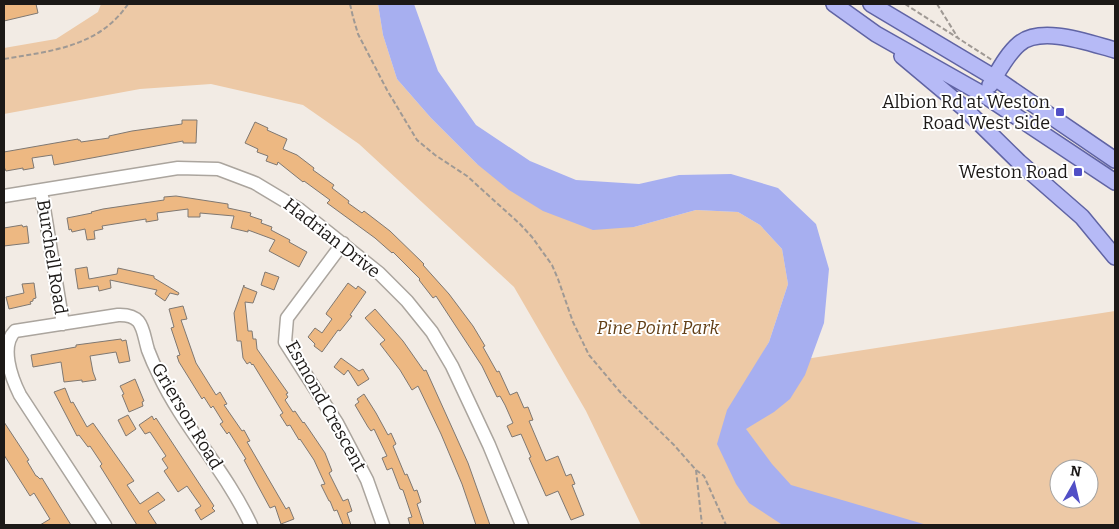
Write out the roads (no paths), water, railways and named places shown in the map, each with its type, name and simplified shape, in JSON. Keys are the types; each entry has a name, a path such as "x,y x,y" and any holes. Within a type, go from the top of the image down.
{"main road":[{"path":"834,4 876,34 964,108 1019,162 1082,217 1115,257"},
{"path":"870,4 998,73 1115,160"},
{"path":"876,34 984,95 1115,182"},
{"path":"984,95 1014,48 1029,38 1039,36 1060,37 1115,50"}],"street":[{"name":"Hadrian Drive","path":"4,196 178,168 218,169 255,183 300,210 379,273 407,301 432,332 452,366 473,410 522,525"},
{"name":"Burchell Road","path":"41,190 63,324"},
{"name":"Esmond Crescent","path":"343,243 287,318 285,342 337,423 367,480 383,525"},
{"name":"Grierson Road","path":"105,525 20,395 10,374 4,355 5,343 8,337 15,331 118,315 130,316 139,322 165,387 235,495 251,525"}],"water":[{"path":"378,4 414,4 438,71 476,125 530,161 576,180 639,184 679,175 731,174 778,188 816,224 829,269 824,323 805,375 790,399 774,412 746,429 772,464 791,485 927,525 786,525 781,524 749,503 736,484 717,444 727,410 769,342 788,284 782,249 760,225 738,212 696,210 634,227 593,230 543,211 509,190 477,164 431,118 397,79 383,35"}],"place":[{"name":"Albion Rd at Weston Road West Side","path":"1060,112"},
{"name":"Weston Road","path":"1078,172"}],"park label":[{"name":"Pine Point Park","path":"658,328"}]}
